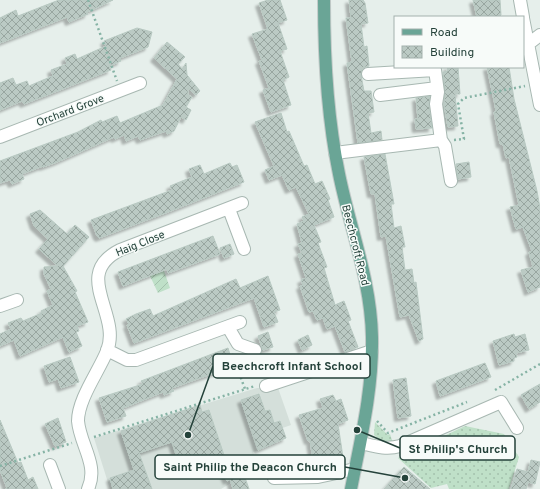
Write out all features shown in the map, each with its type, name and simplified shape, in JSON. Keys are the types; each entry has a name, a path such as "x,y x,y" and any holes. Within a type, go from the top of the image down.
{"main road":[{"name":"Beechcroft Road","path":"324,0 327,104 335,153 366,278 370,307 372,351 371,382 366,417 351,489"}],"street":[{"path":"520,0 523,16"},
{"path":"524,25 540,105"},
{"path":"527,45 540,35"},
{"path":"368,74 434,69 436,72 436,104 440,140 445,146 451,181"},
{"name":"Orchard Grove","path":"0,137 140,84"},
{"path":"380,95 437,88"},
{"path":"335,153 440,140"},
{"name":"Haig Close","path":"88,489 92,473 78,422 79,413 107,350 110,329 98,281 100,268 104,260 120,250 242,204"},
{"path":"229,209 244,249"},
{"path":"0,306 17,300"},
{"path":"107,350 127,360 136,360 240,322"},
{"path":"228,327 238,344 255,350"},
{"path":"266,386 372,351"},
{"path":"360,443 381,448 400,446 501,402 517,428"},
{"path":"50,465 59,489"},
{"path":"274,478 318,477 355,469"}],"path":[{"path":"88,0 121,90"},
{"path":"440,140 446,142 464,139 458,104 464,98 535,84"},
{"path":"230,349 245,389"},
{"path":"488,393 507,385 540,364"},
{"path":"0,466 245,389 266,386"},
{"path":"366,417 374,418 388,433 468,401"}],"shaded area":[{"path":"277,385 291,425 271,432 275,444 253,452 256,461 266,458 270,469 243,476 221,489 110,489 94,438 257,388 267,388"}],"green space":[{"path":"164,271 170,288 158,293 150,276"},
{"path":"375,422 388,435 390,434 393,443 382,441 374,435"},
{"path":"465,426 504,434 519,457 509,489 449,489 447,484 431,488 398,458"}],"building":[{"path":"59,0 113,0 87,12 88,14 69,22 67,17 0,43 0,18 16,10 18,16"},
{"path":"268,0 280,0 287,20 278,23 287,49 280,51 289,77 283,80 291,105 271,112 263,90 269,88 259,61 262,60 252,34 268,29 259,3"},
{"path":"349,0 363,0 365,3 368,23 361,24 364,47 367,46 369,66 362,68 361,75 364,91 371,91 374,112 368,113 371,133 381,131 382,140 358,143 347,63 352,62 346,18 351,18"},
{"path":"473,0 500,0 500,16 477,16"},
{"path":"137,28 152,32 148,47 120,58 121,61 109,66 111,70 24,104 22,101 0,110 0,83 13,78 16,85 27,81 29,86 53,76 51,70 67,64 65,58 75,54 77,59 106,46 104,41"},
{"path":"167,42 185,57 178,64 182,69 186,63 187,75 200,91 196,95 188,88 188,95 192,97 186,107 191,110 186,120 181,117 174,131 167,134 166,131 140,140 138,136 126,141 124,135 115,139 114,137 57,162 22,174 24,179 12,184 10,180 0,183 0,161 78,132 101,120 102,122 117,116 120,123 163,105 177,79 154,58"},
{"path":"447,68 458,68 460,94 455,94 458,126 448,127 444,104 445,91 443,72 448,71"},
{"path":"487,68 509,68 514,99 540,208 540,287 528,292 521,270 533,267 529,252 532,251 523,227 516,229 510,207 519,205 509,157 506,158 503,144 500,144 494,112 496,112"},
{"path":"430,96 429,105 432,128 416,129 415,119 418,119 416,98"},
{"path":"281,113 287,132 289,131 304,166 307,165 315,184 322,181 330,199 328,200 334,217 314,225 321,242 318,243 327,267 324,268 335,305 344,301 351,320 348,321 358,347 345,352 335,326 327,329 323,318 317,320 313,311 309,312 300,286 303,285 301,280 306,278 298,254 302,253 298,244 302,243 297,224 304,221 302,217 309,214 296,187 289,190 282,175 269,180 265,170 274,166 255,122"},
{"path":"385,154 394,204 391,204 394,228 401,226 405,247 402,247 405,270 412,269 414,283 416,282 423,339 419,341 409,315 400,317 386,236 381,237 375,194 371,194 364,157"},
{"path":"469,162 471,177 458,179 456,164"},
{"path":"230,163 232,167 237,165 244,182 99,238 97,236 91,220 172,190 170,186 192,177 189,169 200,165 204,174"},
{"path":"40,210 67,234 75,225 89,237 63,266 77,291 75,292 88,322 77,326 79,331 76,332 82,346 69,352 63,337 20,356 14,340 0,346 0,334 11,329 8,323 21,318 23,321 42,313 41,311 53,305 47,291 51,289 44,274 44,267 58,266 39,249 48,239 34,226 30,214"},
{"path":"213,236 220,254 168,273 167,269 123,286 118,272"},
{"path":"230,244 234,254 224,258 220,248"},
{"path":"268,276 280,310 274,312 278,322 264,327 254,298 134,343 127,325 129,324 126,319 136,314 150,309 153,316 236,279 240,288"},
{"path":"268,332 273,347 263,350 258,336"},
{"path":"514,334 515,337 525,334 529,350 516,353 517,357 514,358 514,361 499,365 493,341"},
{"path":"308,335 312,345 302,350 298,340"},
{"path":"228,348 233,364 228,366 228,368 172,388 174,391 164,395 163,392 123,408 126,416 107,422 99,398 143,384 141,381"},
{"path":"70,357 79,382 61,388 58,379 49,382 44,366"},
{"path":"485,363 491,377 440,396 436,381"},
{"path":"406,378 411,416 398,418 393,380"},
{"path":"540,384 540,402 529,409 521,395"},
{"path":"259,394 265,411 270,410 274,423 280,421 286,438 258,450 241,400"},
{"path":"333,395 336,401 341,399 348,420 338,424 344,464 325,468 324,458 313,460 310,440 308,441 299,415 323,408 320,399"},
{"path":"200,405 202,412 209,410 224,455 181,470 172,442 139,453 152,489 113,489 110,478 134,470 121,431"},
{"path":"58,418 66,442 55,446 45,424"},
{"path":"0,420 18,463 21,462 28,480 33,477 38,489 5,489 7,488 0,470"},
{"path":"238,460 249,489 233,489 230,479 227,481 221,468"},
{"path":"531,460 540,462 535,484 528,482 526,489 511,489 517,469 528,472"},
{"path":"404,467 430,489 384,489"}],"place":[{"name":"St Philip's Church","path":"357,430"},
{"name":"Beechcroft Infant School","path":"188,435"},
{"name":"Saint Philip the Deacon Church","path":"405,478"}]}
